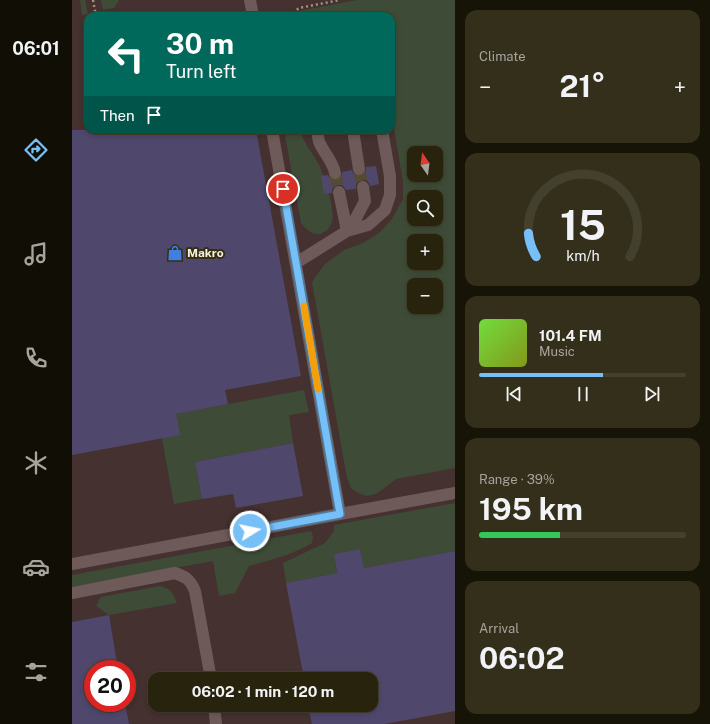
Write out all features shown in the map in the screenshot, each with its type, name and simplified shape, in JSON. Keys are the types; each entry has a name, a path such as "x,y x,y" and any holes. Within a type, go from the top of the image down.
{"lane":[{"path":"250,0 252,12"},
{"path":"273,134 340,514"},
{"path":"318,134 319,143 329,158 335,173"},
{"path":"354,134 359,169"},
{"path":"296,263 347,231 368,225 385,210 390,195 390,176 383,134"},
{"path":"347,231 365,201 363,187"},
{"path":"339,192 347,231"},
{"path":"72,564 455,493"},
{"path":"72,593 174,573 186,577 191,582 195,591 210,672"},
{"path":"215,712 216,724"}],"path":[{"path":"93,0 95,12"},
{"path":"294,12 299,8 340,0"}],"shaded area":[{"path":"72,0 455,0 455,724 72,724"}],"green space":[{"path":"80,0 85,0 88,12 84,12 84,15 82,15"},
{"path":"101,0 119,0 114,8 103,10"},
{"path":"357,0 455,0 455,468 396,479 378,493 367,496 358,493 351,488 347,478 312,282 324,265 344,250 363,243 379,233 392,219 403,199 403,181 395,134 395,12 298,12"},
{"path":"285,134 302,134 308,148 319,165 331,203 333,217 332,222 325,231 316,234 306,229 301,223"},
{"path":"304,390 309,412 289,415 293,443 195,462 202,499 174,504 158,417"},
{"path":"455,503 455,551 364,568 360,549 334,554 337,573 286,583 283,563 325,543 334,531 334,525"},
{"path":"311,531 313,536 312,543 289,554 249,566 235,593 219,596 213,561 72,587 72,575"},
{"path":"160,586 167,588 171,592 177,603 109,615 96,606 101,597"}],"building":[{"name":"Makro","path":"72,130 84,130 84,134 257,134 301,376 225,390 228,404 176,414 180,435 72,455"},
{"path":"376,166 379,184 370,186 366,180 362,180 356,184 356,189 346,190 342,185 338,185 332,189 332,193 324,194 321,176 328,175 333,180 336,180 340,178 342,172 352,170 356,176 361,176 366,172 366,167"},
{"path":"293,443 303,496 236,508 233,494 202,499 195,462"},
{"path":"360,549 364,568 455,551 455,711 384,724 312,724 309,712 378,712 378,672 303,672 286,583 337,573 334,554"},
{"path":"109,615 116,660 84,660 84,712 127,712 129,724 72,724 72,622"}],"tunnel":[{"path":"359,169 363,187"},
{"path":"335,173 339,192"}],"slow traffic":[{"path":"304,306 318,389"}],"place":[{"name":"Makro","path":"175,253"}],"route":[{"path":"250,531 340,514 283,189"}]}
